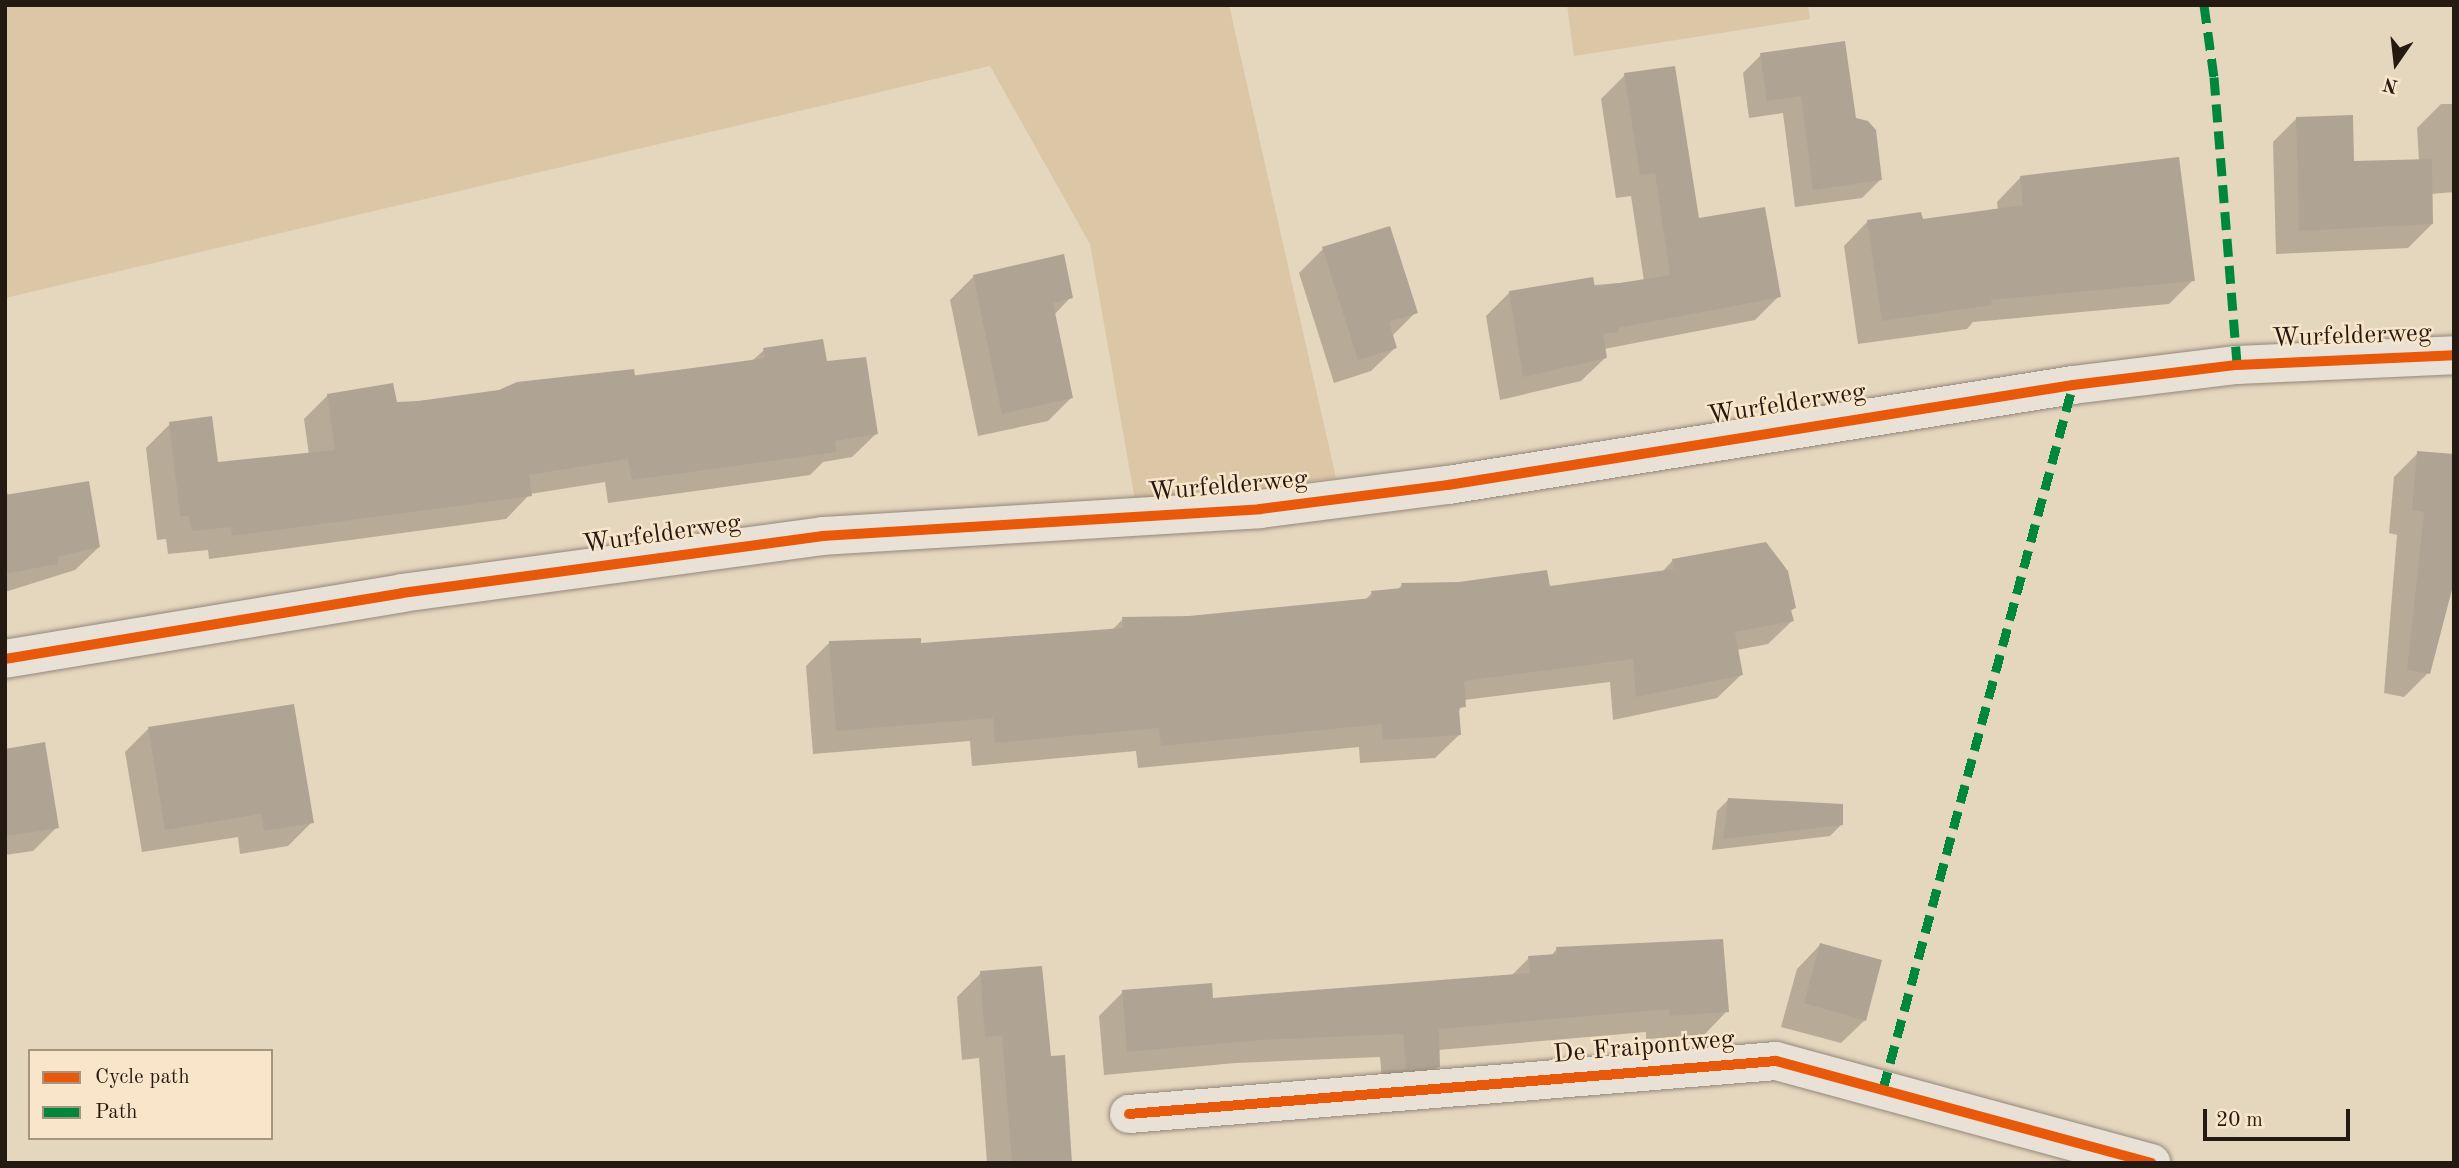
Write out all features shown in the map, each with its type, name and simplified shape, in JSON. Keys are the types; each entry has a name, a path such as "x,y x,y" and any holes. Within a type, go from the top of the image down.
{"street":[{"name":"Wurfelderweg","path":"5,659 402,593 823,536 1260,509 1448,485 2059,387 2237,365 2454,355"},
{"name":"De Fraipontweg","path":"1129,1114 1776,1061 2151,1163"}],"shaded area":[{"path":"5,5 1229,5 1336,478 1135,500 1090,244 990,66 5,298"},
{"path":"1567,5 1808,5 1810,19 1574,56"}],"building":[{"path":"1845,41 1856,118 1868,121 1876,130 1882,180 1813,190 1801,96 1767,101 1760,53"},
{"path":"1675,66 1699,218 1765,207 1781,297 1618,328 1618,332 1603,334 1607,358 1523,377 1509,291 1593,277 1595,287 1670,275 1655,173 1640,175 1624,73"},
{"path":"2353,115 2354,161 2432,159 2433,224 2299,231 2296,117"},
{"path":"2179,157 2195,281 1991,300 1992,305 1882,321 1867,220 1921,212 1923,219 2023,205 2020,176"},
{"path":"1390,226 1418,313 1389,322 1397,348 1358,360 1322,247"},
{"path":"1064,254 1073,298 1053,303 1073,398 1002,414 973,275"},
{"path":"823,339 827,361 866,357 878,434 835,441 836,452 632,480 628,459 529,475 532,496 232,536 231,527 192,531 189,516 180,516 169,422 212,416 218,462 335,450 327,394 393,383 397,402 418,401 499,390 517,382 634,369 635,376 765,358 763,348"},
{"path":"2417,451 2454,454 2454,582 2430,674 2407,670 2424,512 2412,510"},
{"path":"89,481 100,547 57,557 58,564 5,574 5,495"},
{"path":"1766,542 1788,571 1796,608 1791,610 1794,621 1735,632 1743,675 1636,697 1633,659 1464,681 1466,707 1459,708 1461,735 1383,740 1382,724 1161,746 1159,728 995,743 993,718 836,731 829,641 921,638 921,643 1123,628 1122,617 1189,616 1372,598 1371,591 1402,588 1401,583 1459,582 1547,570 1550,586 1674,569 1672,559"},
{"path":"294,704 314,823 264,831 261,814 165,830 148,727"},
{"path":"45,742 59,828 5,836 5,749"},
{"path":"1728,798 1843,804 1843,825 1723,839"},
{"path":"1723,939 1729,1012 1670,1016 1669,1009 1439,1029 1440,1067 1406,1069 1403,1034 1261,1040 1127,1052 1122,990 1212,983 1213,998 1530,973 1528,956 1557,954 1556,947"},
{"path":"1820,943 1882,960 1866,1021 1804,1003"},
{"path":"1042,966 1051,1056 1065,1055 1072,1163 1012,1163 1002,1035 985,1037 980,971"}],"marked path":[{"path":"2204,5 2214,77 2237,365"},
{"path":"1883,1089 2073,385"}],"cycle path":[{"path":"5,659 402,593 823,536 1260,509 1448,485 2073,385 2237,365 2454,355"},
{"path":"1129,1114 1776,1061 2151,1163"}]}
